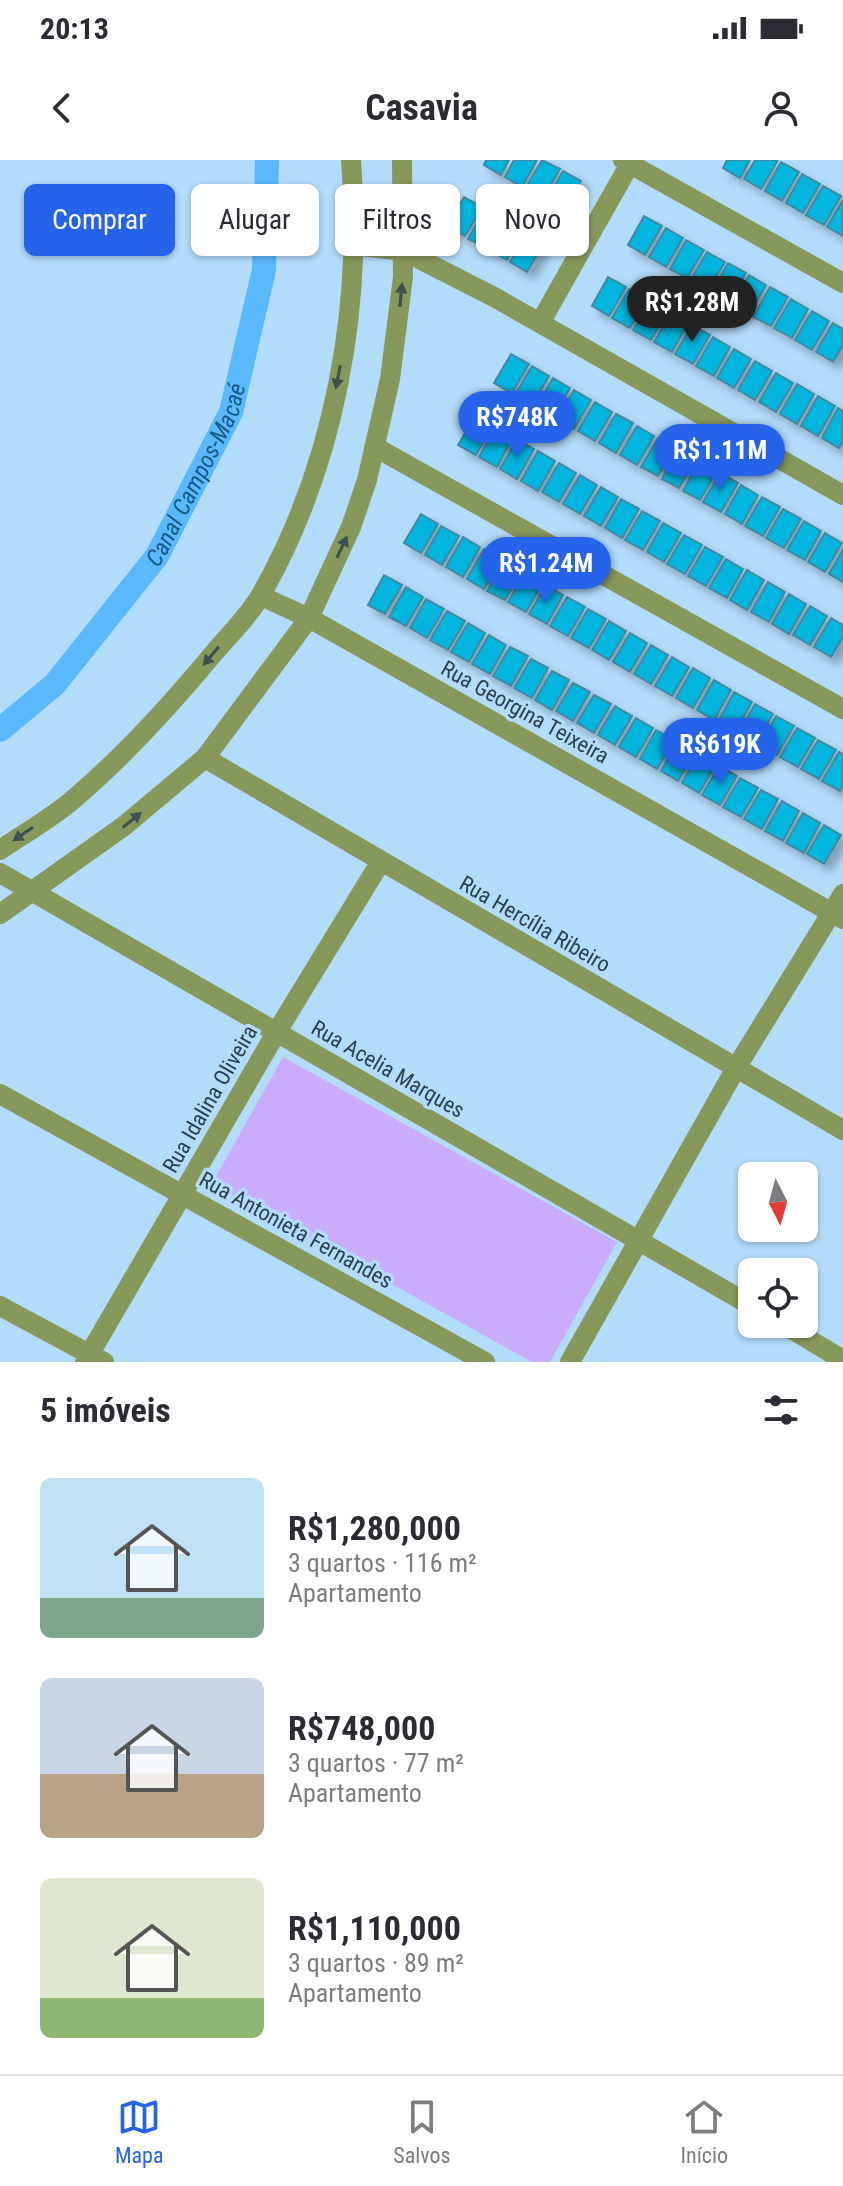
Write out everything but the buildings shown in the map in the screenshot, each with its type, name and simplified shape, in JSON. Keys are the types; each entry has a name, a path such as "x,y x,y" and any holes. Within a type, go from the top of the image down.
{"street":[{"path":"351,160 351,184"},
{"path":"402,160 403,184"},
{"path":"540,323 628,161 843,283"},
{"path":"0,850 73,800 153,726 261,596 302,512 330,418 347,322 351,256"},
{"path":"0,914 124,826 205,758 309,618 351,527 375,447 398,328 404,256"},
{"path":"413,256 540,323 843,495"},
{"path":"375,447 843,709"},
{"name":"Rua Georgina Teixeira","path":"261,596 309,618 838,916"},
{"name":"Rua Hercília Ribeiro","path":"205,758 380,863 843,1130"},
{"name":"Rua Idalina Oliveira","path":"93,1359 181,1195 380,863"},
{"name":"Rua Acelia Marques","path":"0,873 738,1298"},
{"path":"570,1362 736,1068 838,916 843,894"},
{"name":"Rua Antonieta Fernandes","path":"0,1094 485,1362"},
{"path":"0,1306 93,1359"},
{"path":"806,1338 843,1360"}],"shaded area":[{"path":"283,1057 617,1242 550,1362 532,1362 212,1184"}],"waterway":[{"name":"Canal Campos-Macaé","path":"0,730 55,684 157,556 231,412 264,270 267,160"}]}
